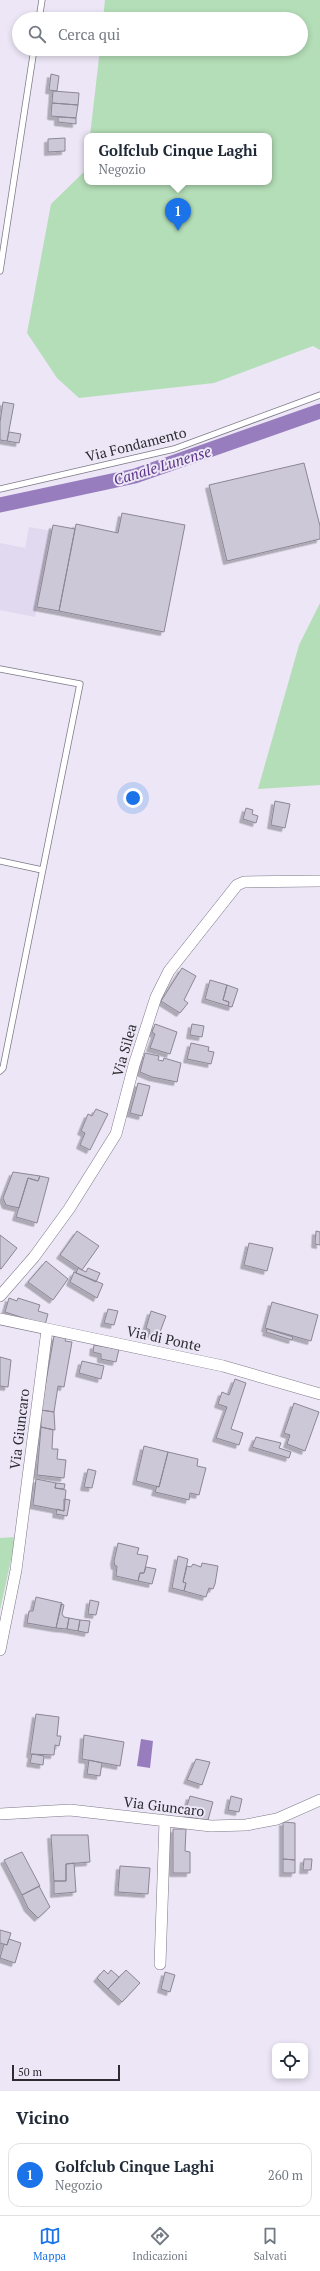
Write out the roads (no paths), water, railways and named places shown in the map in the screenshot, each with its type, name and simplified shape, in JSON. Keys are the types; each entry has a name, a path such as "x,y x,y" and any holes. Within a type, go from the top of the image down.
{"street":[{"name":"Via Silea","path":"0,1296 34,1257 61,1221 116,1134 148,1019 169,971 237,885 244,882 320,881"},
{"name":"Via di Ponte","path":"0,1319 223,1366 320,1394"},
{"name":"Via Giuncaro","path":"0,1650 16,1570 47,1330"},
{"name":"Via Giuncaro","path":"0,1814 70,1810 211,1826 246,1825 277,1819 320,1800"},
{"path":"160,1964 165,1821"}],"lane":[{"path":"40,12 42,0"},
{"path":"0,271 33,56"},
{"name":"Via Fondamento","path":"0,489 174,449 320,396"},
{"path":"0,669 80,684 3,1068 0,1071"},
{"path":"0,860 42,870"}],"waterway":[{"name":"Canale Lunense","path":"0,505 135,476 320,411"}],"place":[{"name":"Golfclub Cinque Laghi","path":"178,231"}]}
